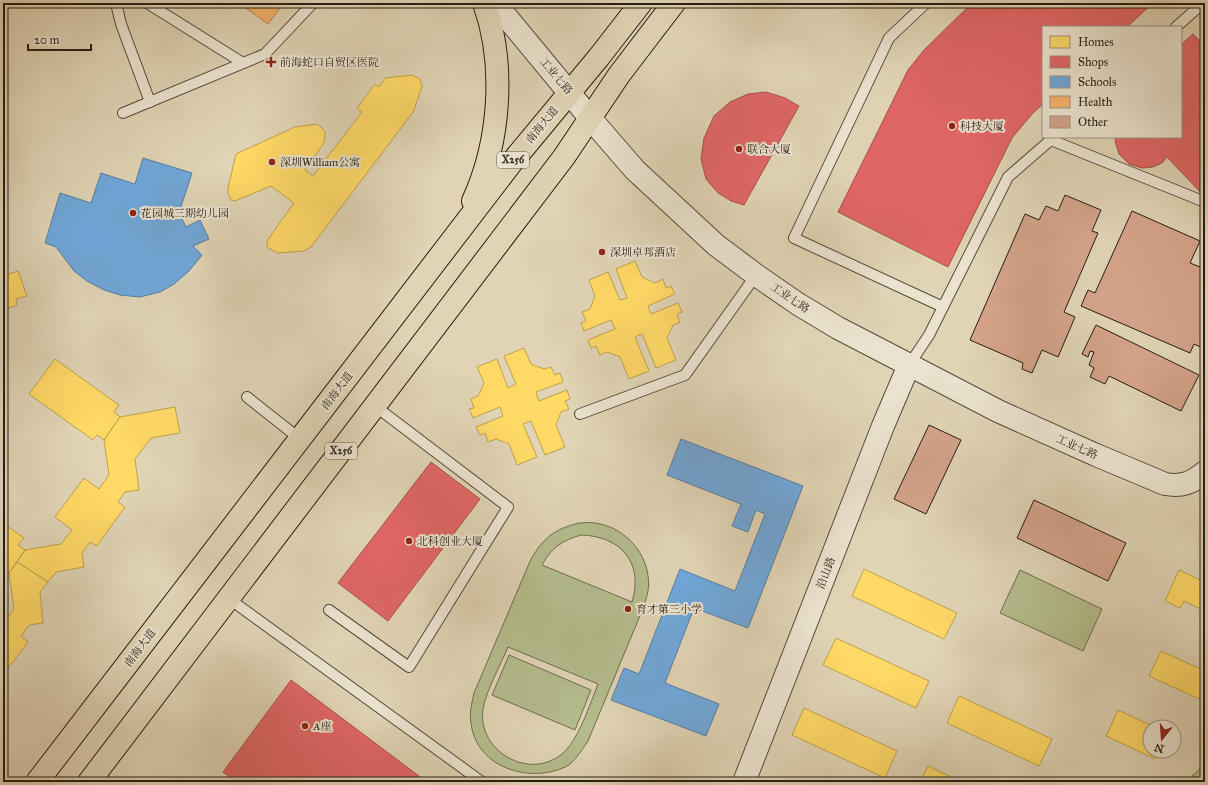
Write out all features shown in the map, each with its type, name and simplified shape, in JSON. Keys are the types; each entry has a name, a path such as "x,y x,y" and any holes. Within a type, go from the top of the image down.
{"main road":[{"path":"460,230 482,182 494,131 498,88 495,50 488,12 484,3"},
{"name":"南海大道","path":"37,782 512,162 599,57 641,3"},
{"name":"X256","path":"89,782 564,157 623,69 674,3"}],"street":[{"name":"工业七路","path":"495,3 635,170 716,245 798,304 838,328 998,411 1165,484 1176,486 1186,484 1197,479 1205,472"},
{"name":"沿山路","path":"744,782 883,426 909,365"}],"lane":[{"path":"116,3 121,24 150,102"},
{"path":"147,3 243,63"},
{"path":"123,113 266,54 313,3"},
{"path":"926,3 889,38 794,238 943,307"},
{"path":"1177,26 1203,3"},
{"path":"909,365 929,335 1008,177 1052,138 1205,202"},
{"path":"580,414 685,375 756,275"},
{"path":"247,397 300,439"},
{"path":"329,610 409,667 508,506 375,406"},
{"path":"228,598 482,782"}],"green space":[{"path":"579,523 595,523 605,525 614,529 630,540 637,548 646,566 649,580 648,591 644,606 584,748 569,765 555,771 523,773 508,769 495,762 483,752 475,739 470,716 474,693 531,559 541,545 551,535 571,525","holes":["581,535 608,540 618,546 626,554 632,564 635,575 635,588 632,602 542,565 549,554 563,542","508,647 598,684 583,722 568,748 562,754 549,762 535,764 521,763 508,757 497,749 488,738 483,724 483,709 490,686"]},
{"path":"1020,570 1102,609 1083,651 1000,613"},
{"path":"509,655 591,690 575,730 492,695"},
{"path":"1205,764 1205,782 1186,782"}],"building: Homes":[{"name":"深圳William公寓","path":"412,75 420,79 422,87 413,112 311,247 304,251 277,253 267,247 267,241 294,203 271,186 235,201 231,200 228,193 228,188 236,154 295,127 317,124 325,132 325,137 324,143 305,170 313,176 362,112 357,108 375,84 379,87 385,78"},
{"path":"635,261 642,277 655,283 663,279 666,288 671,286 675,294 648,306 651,314 678,303 682,312 677,314 680,322 673,325 667,338 676,360 656,368 642,334 635,337 649,371 629,379 620,357 607,352 600,355 596,346 591,348 588,340 615,329 611,320 584,331 581,323 586,321 582,312 590,309 595,296 589,280 608,272 620,300 627,298 616,269"},
{"path":"3,268 6,275 18,271 27,296 16,299 17,305 3,310"},
{"path":"524,348 531,364 544,369 551,367 555,375 560,373 563,382 536,392 539,401 567,390 570,399 565,401 569,409 561,412 556,425 565,447 545,455 531,421 523,424 537,457 517,465 509,444 496,439 488,442 485,433 480,435 476,427 503,416 500,407 473,418 469,409 474,408 471,399 478,396 484,383 477,367 497,359 508,388 516,384 504,356"},
{"path":"55,359 119,405 114,412 120,417 104,440 97,435 93,440 29,394"},
{"path":"175,407 180,433 151,438 135,459 139,490 125,492 118,502 125,507 97,546 90,542 82,553 84,567 56,572 48,582 17,562 25,550 61,544 72,530 55,517 84,478 99,489 109,475 104,440 120,417"},
{"path":"3,523 24,538 18,545 25,550 9,573 3,569"},
{"path":"17,562 48,582 40,592 43,623 29,625 21,636 28,642 3,675 3,621 4,622 14,609 9,573"},
{"path":"864,569 957,613 944,639 852,596"},
{"path":"1179,570 1205,582 1205,611 1184,601 1180,608 1165,601"},
{"path":"836,638 929,681 916,708 823,665"},
{"path":"1161,651 1205,671 1205,686 1199,699 1149,676"},
{"path":"959,696 1052,739 1039,766 947,723"},
{"path":"804,708 897,751 885,778 792,735"},
{"path":"1118,710 1142,721 1142,753 1106,736"},
{"path":"928,766 962,782 920,782"}],"building: Shops":[{"name":"科技大厦","path":"972,3 1153,3 1128,26 1042,26 1042,105 1033,113 1012,138 948,267 838,212 908,70 924,50"},
{"path":"1193,34 1205,46 1205,193 1203,195 1167,157 1162,163 1153,167 1142,168 1129,164 1119,154 1115,141 1116,138 1182,138 1182,44"},
{"name":"联合大厦","path":"766,92 785,98 799,106 744,205 731,201 718,193 706,179 701,159 704,138 714,116 730,102 748,94"},
{"name":"北科创业大厦","path":"431,462 480,499 388,621 338,583"},
{"name":"A座","path":"291,680 427,782 237,782 223,772"}],"building: Schools":[{"path":"143,158 192,173 179,213 186,227 200,220 209,239 193,246 202,255 189,271 174,284 160,292 140,297 120,295 104,290 87,281 74,271 56,247 45,243 60,193 91,203 101,173 135,184"},
{"path":"681,439 803,486 748,628 694,608 665,683 719,704 706,736 611,700 624,668 639,674 680,569 735,591 765,514 756,510 748,532 732,526 741,504 667,475"}],"building: Health":[{"path":"239,3 284,3 268,24"}],"building: Other":[{"path":"1065,195 1101,210 1092,231 1098,233 1064,312 1075,317 1058,357 1042,350 1032,373 1022,369 1023,363 970,340 1025,214 1039,220 1046,206 1058,211"},
{"path":"1132,211 1200,241 1190,263 1205,269 1205,349 1194,344 1190,353 1081,306 1088,290 1095,293"},
{"path":"1096,325 1199,375 1181,411 1109,376 1105,384 1090,377 1094,368 1089,365 1094,352 1090,351 1088,357 1082,354"},
{"path":"929,425 961,440 926,514 894,499"},
{"path":"1034,500 1126,543 1108,581 1017,538"}],"place":[{"name":"前海蛇口自贸区医院","path":"271,62"},
{"name":"科技大厦","path":"952,126"},
{"name":"联合大厦","path":"739,149"},
{"name":"深圳William公寓","path":"272,162"},
{"name":"花园城三期幼儿园","path":"133,213"},
{"name":"深圳卓邦酒店","path":"602,252"},
{"name":"北科创业大厦","path":"409,541"},
{"name":"育才第三小学","path":"628,609"},
{"name":"A座","path":"305,726"}]}
